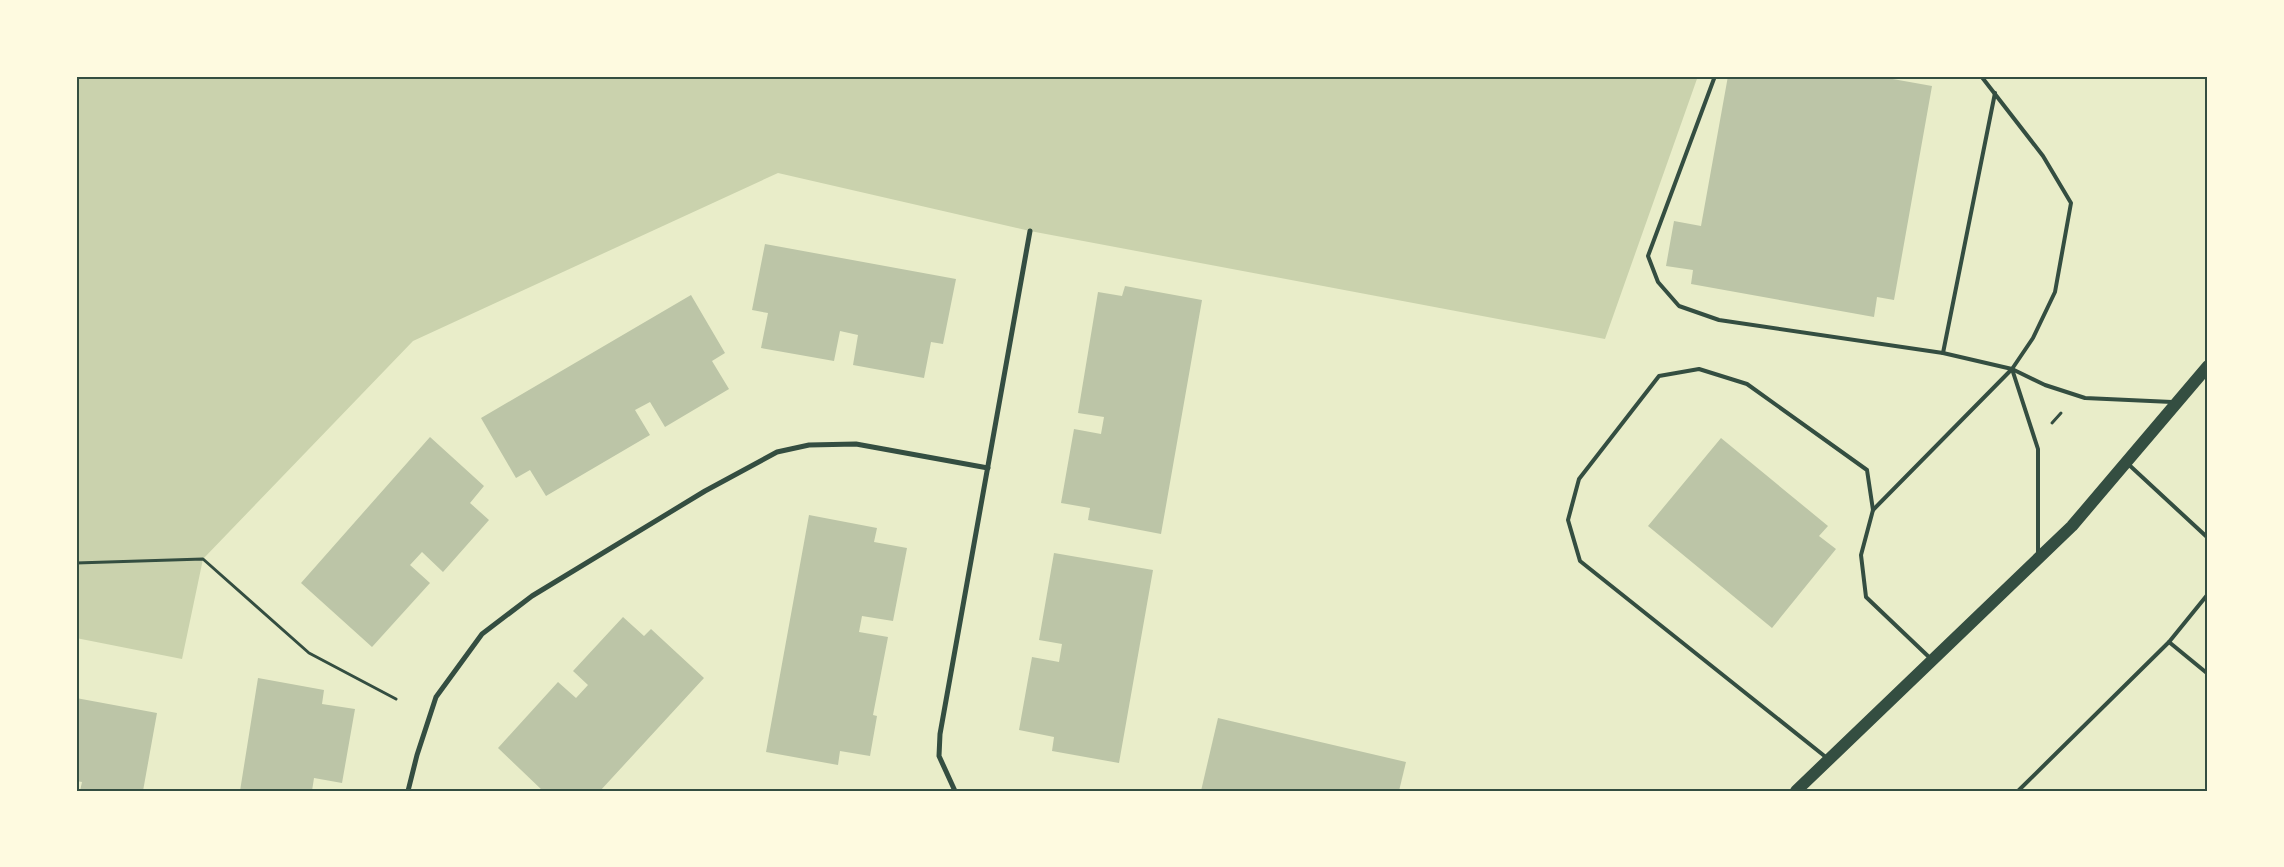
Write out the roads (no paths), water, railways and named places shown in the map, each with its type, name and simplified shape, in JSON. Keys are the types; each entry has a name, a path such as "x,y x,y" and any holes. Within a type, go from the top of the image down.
{"main road":[{"path":"1796,791 2072,526 2208,366"}],"street":[{"path":"955,791 939,756 940,734 1030,231"},
{"path":"408,791 417,755 436,697 482,634 532,596 705,491 777,452 809,445 856,444 988,468"}],"lane":[{"path":"1715,76 1648,256 1658,282 1679,306 1719,320 1943,353 2012,369 2045,385 2085,398 2177,402"},
{"path":"1873,510 2012,369 2032,338 2055,292 2071,203 2044,156 1981,76"},
{"path":"1943,353 1995,93"},
{"path":"1829,760 1580,561 1568,520 1579,479 1659,376 1699,369 1747,384 1867,470 1873,510 1861,555 1866,597 1932,660"},
{"path":"2012,369 2038,449 2038,559"},
{"path":"2126,462 2208,538"},
{"path":"2018,791 2169,642 2208,594"},
{"path":"2169,642 2208,674"}]}
